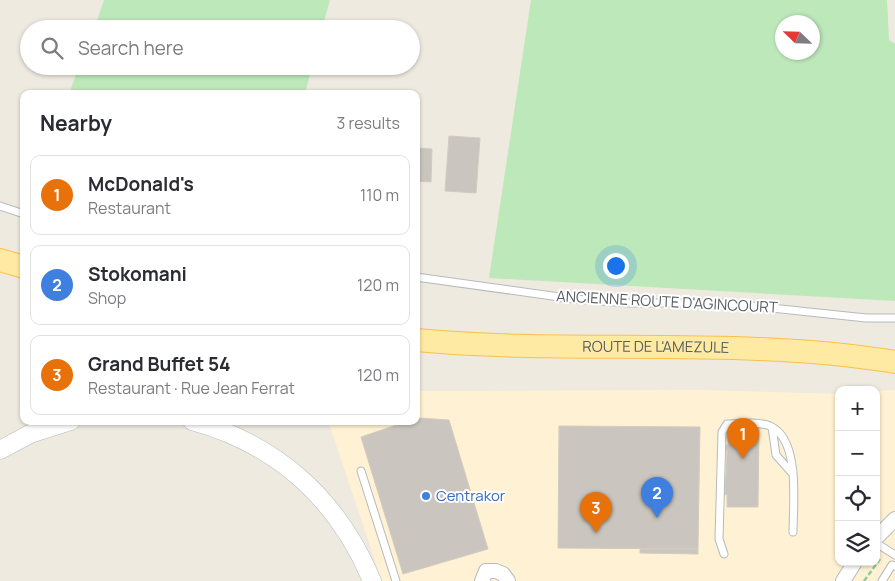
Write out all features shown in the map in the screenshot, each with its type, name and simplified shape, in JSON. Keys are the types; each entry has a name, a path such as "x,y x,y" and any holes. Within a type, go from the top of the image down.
{"main road":[{"path":"0,260 20,266"},
{"name":"ROUTE DE L'AMEZULE","path":"420,340 542,347 664,345 752,347 895,362"}],"street":[{"path":"0,450 30,434 58,425"},
{"path":"206,425 230,432 262,448 305,482 339,520 360,554 372,581"},
{"path":"880,534 895,519"},
{"path":"843,581 852,566"},
{"path":"482,581 486,571 504,574 508,581"}],"lane":[{"path":"0,206 20,213"},
{"name":"ANCIENNE ROUTE D'AGINCOURT","path":"420,278 574,299 629,303 723,303 866,318 895,318"},
{"path":"724,554 719,539 724,428 727,424 763,424 772,426 786,444 792,459 793,532"},
{"path":"772,426 776,455 793,473"},
{"path":"361,471 396,581"},
{"path":"880,546 895,555"},
{"path":"882,581 892,565 895,566"}],"path":[{"path":"864,581 887,551"}],"shaded area":[{"path":"702,390 835,394 835,566 880,566 880,391 895,390 895,581 382,581 329,425 420,425 420,391"}],"green space":[{"path":"104,0 330,0 324,20 97,20"},
{"path":"531,0 887,0 889,40 895,44 895,301 489,278"},
{"path":"76,75 310,75 306,90 70,90"}],"building":[{"path":"449,136 480,138 476,193 445,191"},
{"path":"420,148 432,149 431,182 420,181"},
{"name":"Centrakor","path":"420,418 449,420 488,549 403,574 361,437 397,425 420,425"},
{"path":"559,426 700,427 698,549 558,548"},
{"path":"728,427 759,427 758,507 727,507 727,494 725,495 727,450 725,450 725,445 728,445"},
{"path":"640,549 698,549 698,554 640,553"}],"place":[{"name":"McDonald's","path":"743,459"},
{"name":"Centrakor","path":"426,496"},
{"name":"Stokomani","path":"657,518"},
{"name":"Grand Buffet 54","path":"596,533"}]}
